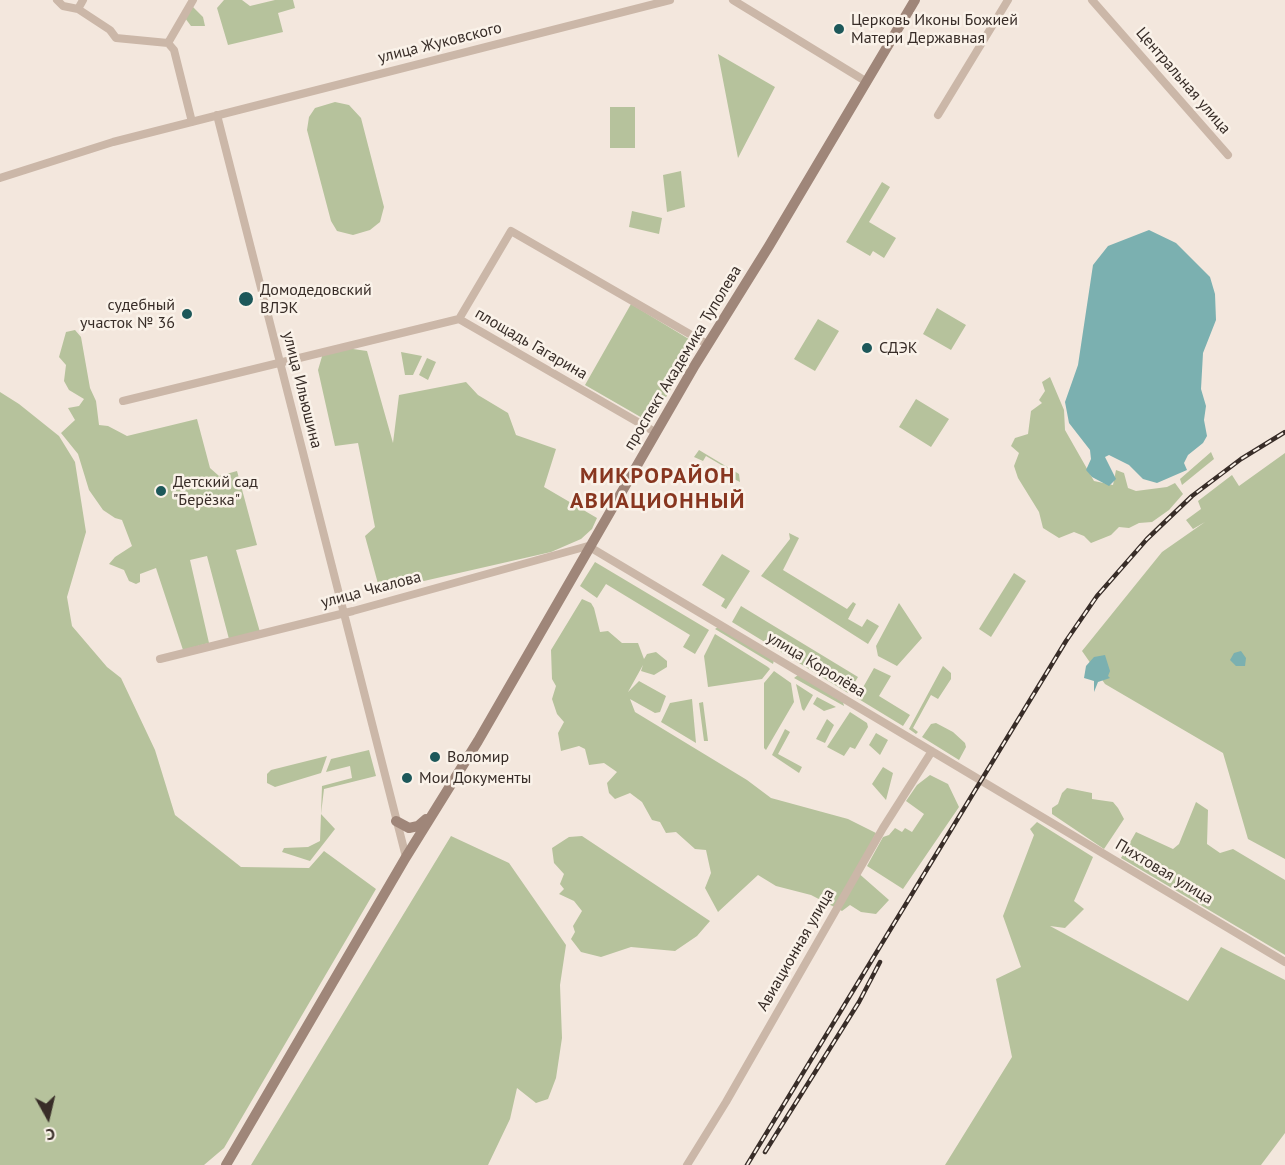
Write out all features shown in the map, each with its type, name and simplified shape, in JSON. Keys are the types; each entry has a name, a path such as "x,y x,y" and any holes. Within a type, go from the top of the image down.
{"main road":[{"name":"проспект Академика Туполева","path":"226,1165 406,857 478,741 588,546 707,344 770,246 915,0"},
{"path":"396,821 404,828 413,828 431,815"}],"street":[{"path":"57,0 63,6 78,9 110,30 116,38 168,43 174,50 192,122"},
{"path":"78,9 82,0"},
{"path":"168,43 193,0"},
{"name":"улица Жуковского","path":"217,115 670,0"},
{"path":"733,0 867,82"},
{"path":"938,115 1008,0"},
{"name":"Центральная улица","path":"1092,0 1228,155"},
{"path":"0,178 113,142 217,115"},
{"name":"улица Ильюшина","path":"217,115 342,613 362,676 406,857"},
{"name":"площадь Гагарина","path":"655,432 459,319 482,275 510,231 707,344"},
{"path":"123,401 459,319"},
{"name":"улица Чкалова","path":"160,659 342,613 588,546"},
{"name":"улица Королёва","path":"588,546 1029,808"},
{"name":"Авиационная улица","path":"687,1165 726,1102 810,951 932,751"},
{"name":"Пихтовая улица","path":"1029,808 1285,962"}],"green space":[{"path":"224,0 242,0 250,6 275,0 293,0 295,8 278,13 283,32 228,45 217,8"},
{"path":"193,7 203,17 205,26 191,26 185,18 190,8"},
{"path":"718,54 775,87 738,158"},
{"path":"335,102 349,105 361,118 384,207 380,222 370,230 353,235 337,231 331,221 307,130 309,117 315,108"},
{"path":"610,107 635,107 635,148 610,148"},
{"path":"681,171 685,207 667,212 663,175"},
{"path":"882,182 890,187 869,222 896,238 884,258 873,251 870,256 846,242"},
{"path":"632,211 662,218 659,234 629,227"},
{"path":"631,304 697,344 651,423 585,385"},
{"path":"937,308 966,325 951,350 923,334"},
{"path":"818,319 839,331 815,371 794,359"},
{"path":"75,330 81,337 90,388 96,401 99,425 108,426 127,436 197,419 210,468 219,476 237,471 257,545 236,550 260,632 229,639 207,556 190,560 209,643 183,650 156,568 140,574 140,582 136,584 129,581 124,570 109,564 115,557 132,546 122,520 103,510 89,490 78,454 61,433 75,420 68,408 79,406 84,399 69,390 64,381 66,365 59,357 66,332"},
{"path":"346,348 367,351 393,443 399,395 466,382 478,395 508,413 516,435 556,449 544,487 597,518 592,529 581,539 551,552 380,591 365,536 375,527 358,443 335,446 318,370 323,353"},
{"path":"401,352 422,356 413,375 405,375"},
{"path":"427,358 436,362 428,380 419,375"},
{"path":"1050,377 1064,410 1065,430 1094,481 1113,485 1116,470 1124,473 1128,488 1136,491 1167,487 1175,483 1183,494 1169,510 1152,522 1139,523 1129,528 1119,527 1111,535 1091,543 1084,536 1074,532 1059,538 1043,528 1039,512 1018,478 1014,466 1019,453 1011,446 1015,438 1028,434 1031,411 1042,403 1039,400 1045,391 1042,382"},
{"path":"0,392 59,436 75,462 86,532 67,597 72,626 107,667 121,678 155,750 175,815 241,867 309,868 324,851 376,889 224,1148 204,1165 0,1165"},
{"path":"916,399 949,419 931,447 899,427"},
{"path":"699,450 739,474 740,482 732,478 735,473 706,456 703,461 694,457"},
{"path":"1211,452 1214,459 1182,485 1180,479"},
{"path":"1285,453 1285,859 1248,839 1223,753 1105,684 1082,651 1162,552 1205,522 1193,529 1186,520 1201,509 1198,501 1232,475 1239,486"},
{"path":"789,533 799,538 783,570 847,609 853,602 856,604 848,619 862,627 867,619 879,626 868,644 761,576 790,539"},
{"path":"722,554 750,571 726,609 721,606 725,599 702,585"},
{"path":"595,562 709,630 695,654 683,647 690,635 606,584 597,598 580,586"},
{"path":"1014,573 1026,581 991,637 979,629"},
{"path":"582,599 591,603 594,608 600,632 608,631 622,643 638,643 644,659 647,654 656,652 667,661 667,667 654,675 641,671 643,665 628,692 639,681 666,696 660,712 655,713 630,699 635,712 747,780 771,798 848,819 876,833 856,871 889,900 876,914 861,912 850,905 842,911 811,895 776,886 758,875 718,912 705,888 711,873 706,850 695,849 676,832 666,833 660,822 652,820 642,802 630,793 615,799 609,793 607,783 617,772 604,763 589,765 585,749 579,746 561,751 558,733 564,722 557,714 552,699 556,686 552,679 551,650"},
{"path":"899,603 922,638 897,666 878,656 876,646"},
{"path":"741,606 858,677 848,693 732,622"},
{"path":"718,627 774,660 773,664 715,629"},
{"path":"715,634 770,669 762,679 708,687 704,656"},
{"path":"943,666 951,673 951,679 938,699 931,695 913,728 918,732 916,734 909,729"},
{"path":"874,668 891,676 879,696 910,715 903,726 857,698"},
{"path":"774,671 791,683 794,702 766,750 764,748 764,683"},
{"path":"798,675 843,702 844,706 794,678"},
{"path":"796,684 813,695 804,711 802,709"},
{"path":"817,697 836,707 824,711 813,704"},
{"path":"692,699 696,743 661,722 670,703"},
{"path":"703,702 708,741 704,741 699,703"},
{"path":"850,712 867,723 868,727 855,749 850,747 844,756 827,747"},
{"path":"827,719 834,725 825,743 816,739"},
{"path":"936,723 953,732 965,743 966,747 959,760 922,737 931,724"},
{"path":"785,729 790,732 778,754 802,767 799,773 772,755"},
{"path":"876,733 888,740 880,755 869,745"},
{"path":"369,750 376,776 324,789 321,814 335,829 310,861 282,852 284,848 308,847 320,841 322,786 352,778 350,766 326,772 331,759"},
{"path":"327,756 321,773 275,787 267,783 267,774 271,770"},
{"path":"883,767 893,773 886,800 872,784"},
{"path":"930,775 948,784 959,807 903,889 867,866 883,837 889,835 895,828 902,832 905,828 912,832 924,814 906,801 917,785"},
{"path":"1067,788 1092,793 1092,799 1113,802 1118,808 1124,819 1104,849 1052,814 1052,808 1058,804 1062,793"},
{"path":"1196,802 1208,810 1207,844 1220,853 1233,849 1285,880 1285,955 1121,858 1136,832 1173,849 1179,844"},
{"path":"1037,822 1093,857 1074,901 1084,909 1065,928 1050,926 1188,1001 1221,947 1285,980 1285,1133 1261,1165 945,1165 1012,1057 996,979 1021,967 1003,916 1034,835 1030,829"},
{"path":"451,836 509,863 566,945 560,985 562,1038 556,1078 548,1099 536,1103 517,1088 510,1119 488,1165 251,1165"},
{"path":"582,836 710,921 697,936 675,951 631,947 601,957 581,952 571,939 575,932 573,926 582,911 574,901 559,894 564,889 560,884 564,874 554,863 552,848 569,837"}],"water":[{"path":"1149,230 1176,243 1210,277 1215,294 1216,320 1203,353 1201,389 1206,406 1204,420 1207,436 1203,443 1188,455 1184,463 1187,470 1157,483 1143,479 1129,465 1109,455 1105,457 1116,479 1109,486 1092,477 1086,470 1091,459 1090,450 1069,423 1065,402 1078,365 1093,265 1108,246"},
{"path":"1241,651 1246,658 1245,666 1236,666 1230,660 1234,653"},
{"path":"1105,655 1110,678 1098,682 1094,692 1094,681 1084,678 1086,666 1094,657"}],"railway":[{"path":"747,1165 1066,641 1097,596 1147,539 1192,496 1241,459 1285,432"},
{"path":"765,1152 859,1002 880,962"}],"place":[{"name":"Церковь Иконы Божией Матери Державная","path":"839,29"},
{"name":"Домодедовский ВЛЭК","path":"246,299"},
{"name":"судебный участок № 36","path":"187,314"},
{"name":"СДЭК","path":"867,348"},
{"name":"Детский сад \"Берёзка\"","path":"161,491"},
{"name":"Воломир","path":"435,757"},
{"name":"Мои Документы","path":"407,778"}],"district":[{"name":"МИКРОРАЙОН АВИАЦИОННЫЙ","path":"658,490"}]}
